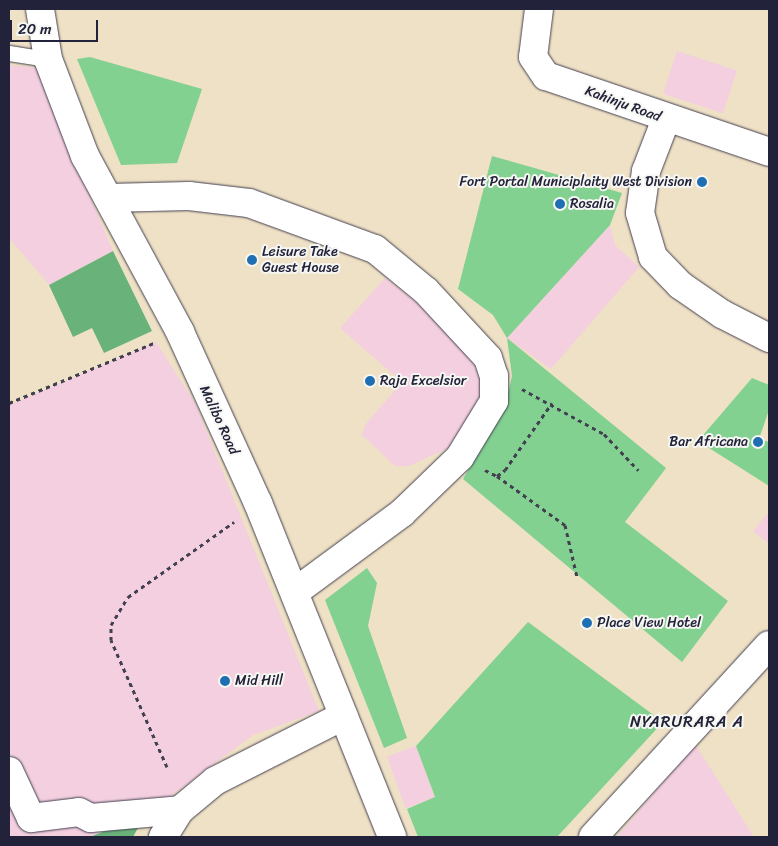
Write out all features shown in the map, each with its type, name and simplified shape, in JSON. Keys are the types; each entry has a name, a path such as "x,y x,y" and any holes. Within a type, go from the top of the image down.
{"street":[{"name":"Malibo Road","path":"40,9 48,59 86,156 180,332 258,503 392,837"},
{"name":"Kahinju Road","path":"539,9 533,57 546,76 666,119 769,152"},
{"path":"666,119 646,171 640,213 653,257 680,285 722,314 769,338"},
{"path":"108,198 190,196 249,203 375,249 426,291 488,358 494,376 494,401 460,457 402,513 294,592"},
{"path":"593,837 769,645"},
{"path":"163,837 180,810 215,782 343,716"},
{"path":"9,771 31,818 79,812 91,818 180,810"}],"lane":[{"path":"9,53 48,59"}],"path":[{"path":"9,403 180,332"},
{"path":"494,376 552,403 604,434 638,470"},
{"path":"497,476 552,403"},
{"path":"460,457 497,476 565,525 577,577"},
{"path":"166,767 111,640 111,625 128,597 195,554 258,503"}],"shaded area":[{"path":"677,51 737,70 723,113 663,94"},
{"path":"9,65 36,68 113,251 49,285 9,238"},
{"path":"610,225 615,245 639,267 551,369 507,338"},
{"path":"385,278 462,338 483,384 482,400 453,446 409,466 395,466 362,435 365,425 402,382 340,328"},
{"path":"156,342 195,403 319,711 253,735 145,815 90,837 9,837 9,405"},
{"path":"769,512 769,544 753,531"},
{"path":"695,744 754,837 617,837"},
{"path":"416,746 435,798 406,808 387,757"}],"green space":[{"path":"90,57 202,89 177,163 121,165 77,59"},
{"path":"492,156 622,193 610,225 507,338 493,315 458,289"},
{"path":"113,251 152,331 104,353 92,328 73,337 49,285"},
{"path":"507,338 666,468 625,522 728,601 682,662 463,479 505,406 512,376"},
{"path":"752,378 769,385 769,410 759,439 769,442 769,486 698,441"},
{"path":"367,568 377,583 368,626 407,738 384,748 325,600"},
{"path":"528,622 663,722 557,837 418,837 407,809 435,797 416,746"},
{"path":"145,815 133,837 90,837"}],"place":[{"name":"Fort Portal Municiplaity West Division","path":"702,182"},
{"name":"Rosalia","path":"560,204"},
{"name":"Leisure Take Guest House","path":"252,260"},
{"name":"Raja Excelsior","path":"370,381"},
{"name":"Bar Africana","path":"758,442"},
{"name":"Place View Hotel","path":"587,623"},
{"name":"Mid Hill","path":"225,681"}],"district":[{"name":"NYARURARA A","path":"687,722"}]}
